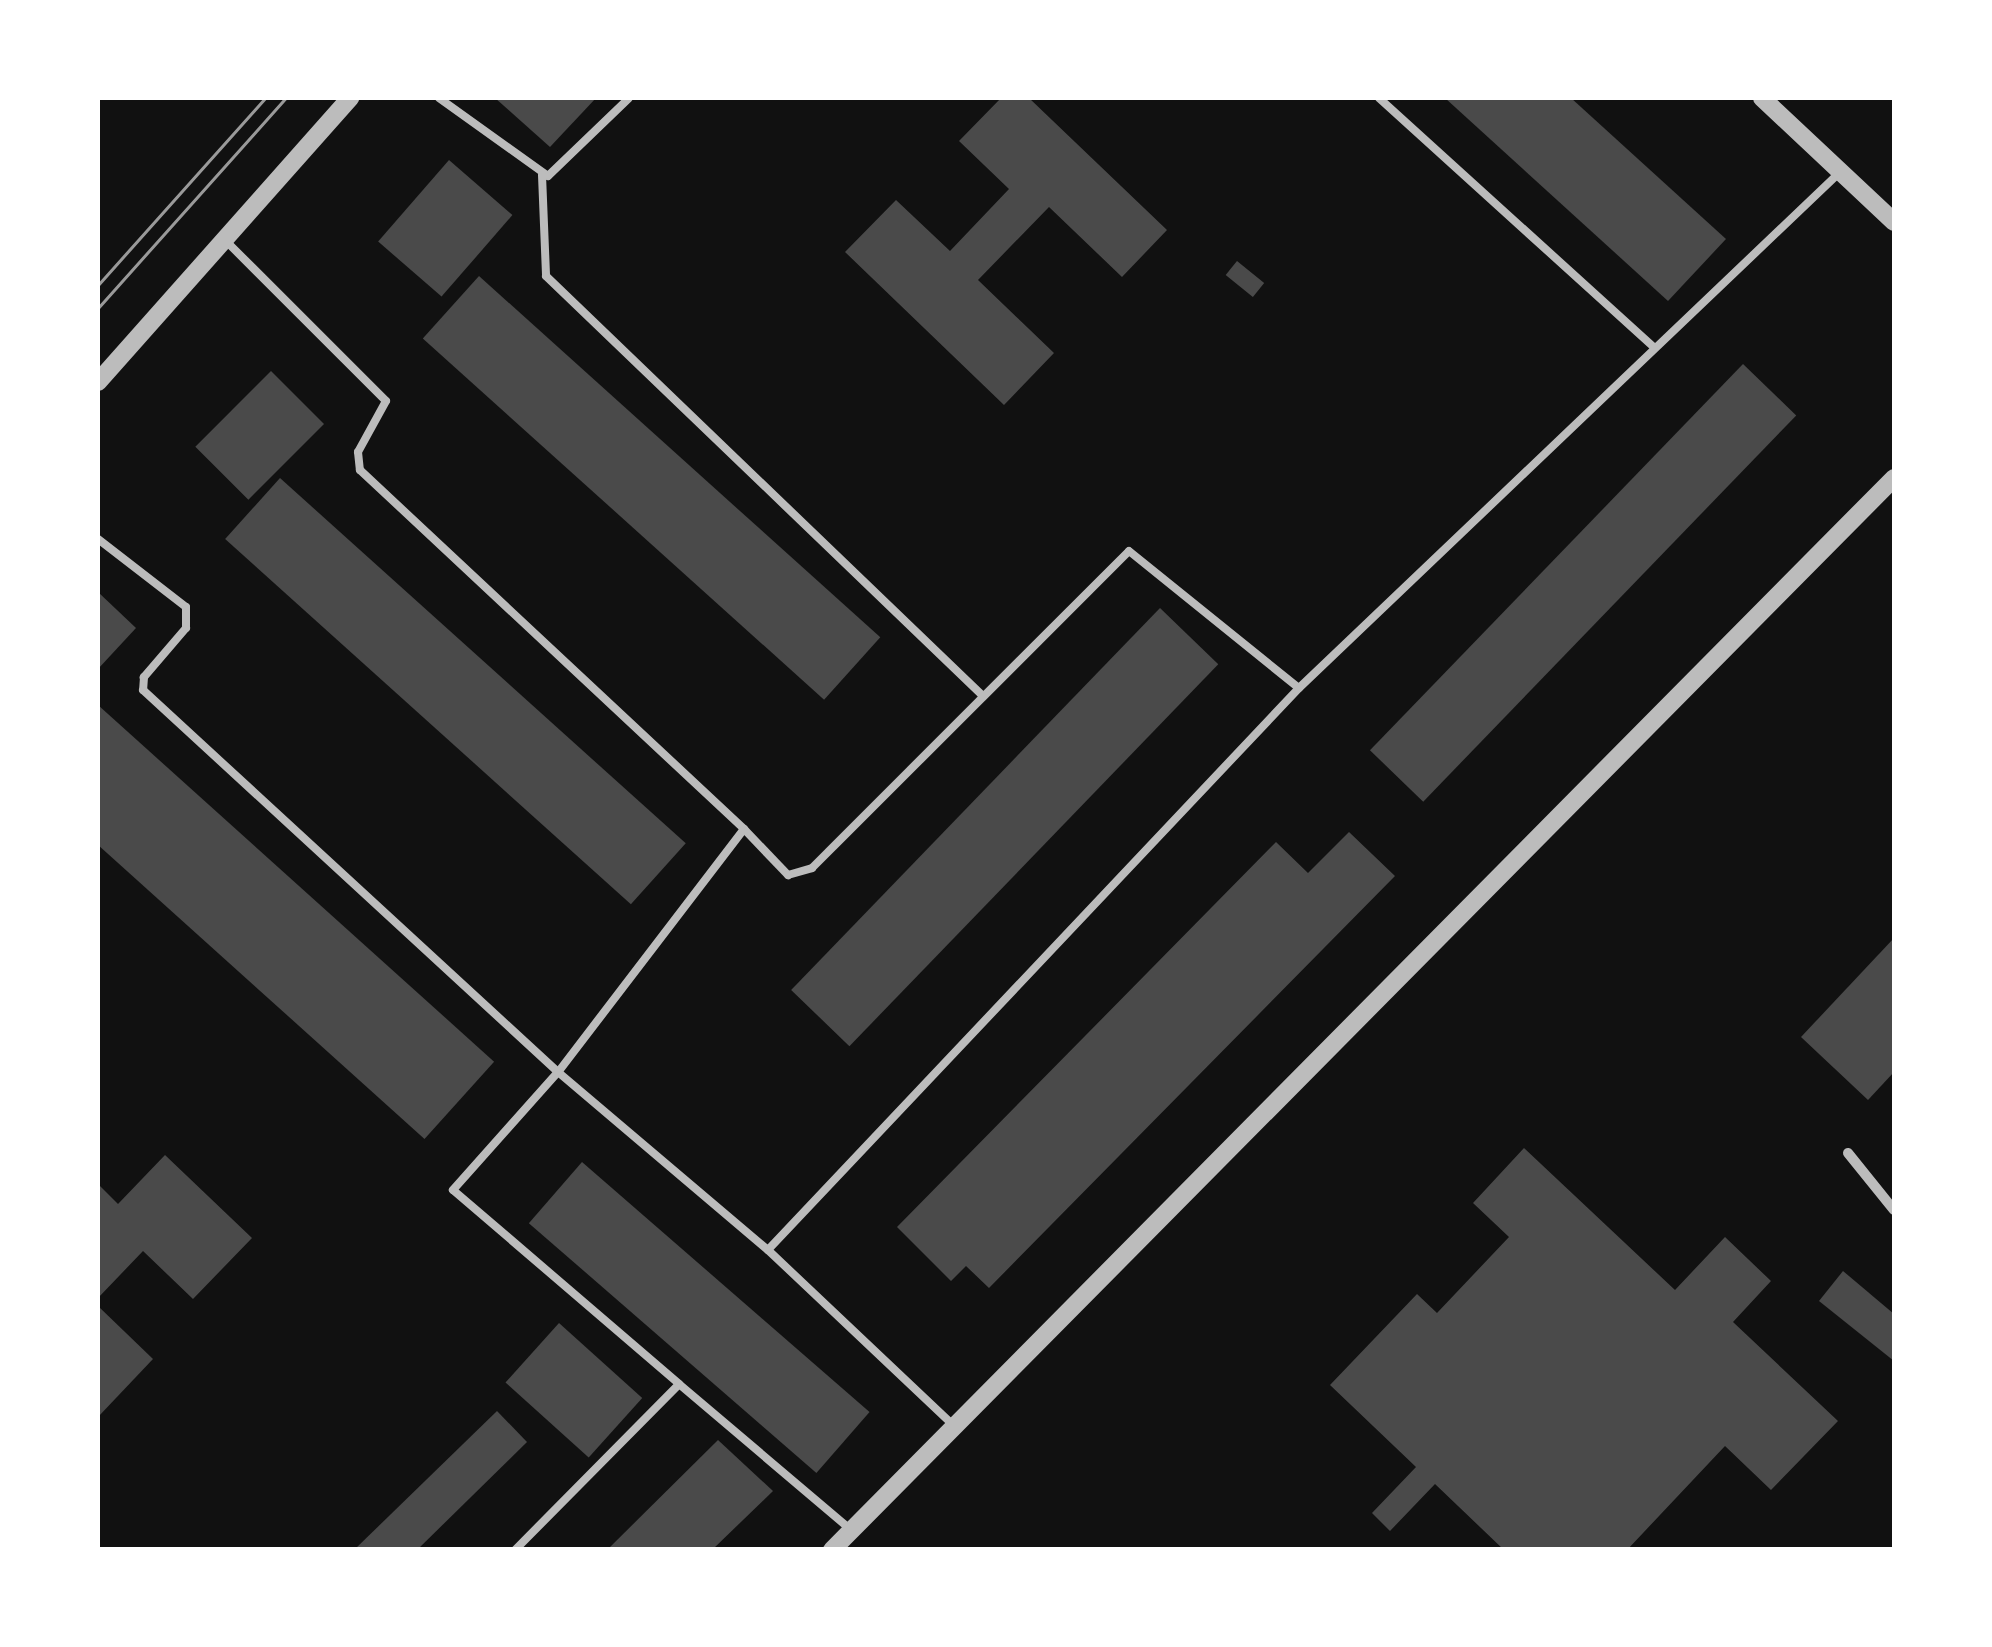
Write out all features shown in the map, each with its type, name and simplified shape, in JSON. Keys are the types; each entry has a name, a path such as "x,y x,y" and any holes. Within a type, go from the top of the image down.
{"street":[{"path":"98,382 350,98"},
{"path":"1762,98 1894,222"},
{"path":"832,1550 1894,478"},
{"path":"1848,1153 1894,1210"}],"lane":[{"path":"439,98 542,175 558,172 628,98"},
{"path":"1379,98 1654,348"},
{"path":"768,1250 1299,688 1840,172"},
{"path":"542,175 546,276 981,694"},
{"path":"224,240 386,401 358,452 360,470 788,874 812,868 981,694 1129,552 1299,688"},
{"path":"98,539 186,607 186,628 144,676 144,690 558,1072 768,1250 954,1426"},
{"path":"744,830 558,1072 453,1190 851,1530"},
{"path":"516,1550 679,1384"}],"building":[{"path":"495,98 596,98 550,147"},
{"path":"1001,98 1029,98 1167,230 1122,277 1049,207 978,280 1054,353 1004,405 845,252 896,200 950,251 1009,189 959,141"},
{"path":"1445,98 1571,98 1726,239 1668,301"},
{"path":"449,160 512,215 442,297 378,242"},
{"path":"1237,261 1264,283 1253,297 1226,275"},
{"path":"479,276 880,637 824,700 423,338"},
{"path":"1743,364 1796,415 1423,802 1370,750"},
{"path":"271,371 324,424 248,500 195,447"},
{"path":"280,478 686,843 631,904 225,539"},
{"path":"98,592 136,628 98,669"},
{"path":"1160,608 1218,664 849,1046 791,990"},
{"path":"98,705 494,1062 425,1139 98,845"},
{"path":"1349,832 1395,876 989,1288 966,1266 951,1281 897,1227 1276,842 1308,873"},
{"path":"1894,938 1894,1072 1868,1100 1801,1037"},
{"path":"1524,1148 1675,1290 1725,1237 1771,1281 1733,1322 1838,1421 1771,1490 1725,1446 1627,1550 1504,1550 1435,1484 1390,1531 1372,1513 1416,1467 1330,1385 1417,1294 1437,1313 1509,1237 1473,1203"},
{"path":"165,1155 252,1238 193,1299 143,1251 98,1298 98,1184 118,1204"},
{"path":"582,1162 870,1412 816,1473 529,1223"},
{"path":"1843,1271 1894,1314 1894,1361 1819,1301"},
{"path":"98,1306 153,1359 98,1417"},
{"path":"559,1323 642,1398 589,1457 505,1382"},
{"path":"497,1411 527,1442 417,1550 354,1550"},
{"path":"718,1440 773,1491 712,1550 607,1550"}],"tram line":[{"path":"98,285 265,98"},
{"path":"98,308 286,98"}]}
